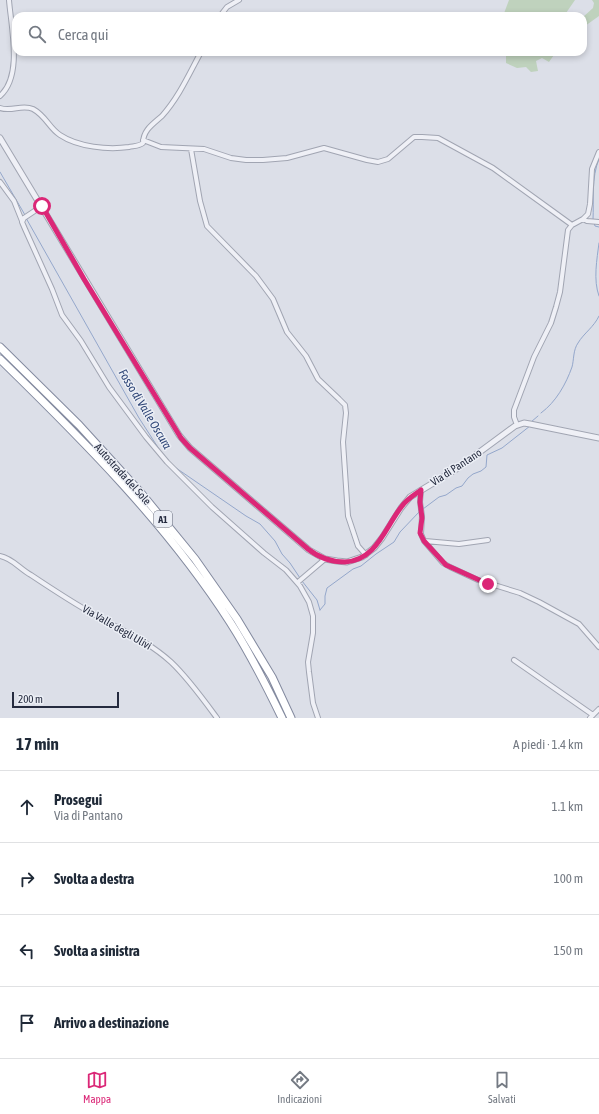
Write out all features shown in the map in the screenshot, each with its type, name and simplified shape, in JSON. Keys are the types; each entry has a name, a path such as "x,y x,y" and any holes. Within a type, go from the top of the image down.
{"highway":[{"name":"Autostrada del Sole","path":"0,347 84,431 141,493 195,559 237,618 272,677 291,718"},
{"name":"Autostrada del Sole","path":"0,359 79,437 135,498 190,564 230,622 264,679 282,718"}],"street":[{"path":"9,0 12,41"},
{"path":"223,12 227,7 239,0"},
{"path":"0,96 9,85 14,68 13,56"},
{"path":"0,108 9,110 25,107 32,109 44,116 59,134 89,145 107,148 123,148 140,145 143,143 143,136 145,132 164,113 179,93 199,56"},
{"path":"143,140 161,147 206,150 239,159 259,160 293,157 324,148 378,162 388,159 412,138 418,136 436,138 444,140 493,168 572,225"},
{"name":"Via di Pantano","path":"0,138 182,440 308,549 325,559 347,562 366,555 380,541 404,504 421,490 452,472 508,430 517,425"},
{"path":"191,149 200,201 208,228 256,276 273,299 288,332 306,356 318,379 345,405 346,413 343,442 348,519 358,547 366,555"},
{"path":"599,152 592,169 589,210 584,219 572,225 568,232 559,299 551,323 532,361 514,410 514,418 517,425 524,423 531,424 599,438"},
{"path":"0,182 14,201 34,252 52,289 62,315 81,341 109,387 146,437 167,462 212,507 298,582 309,602 313,616 308,672 313,703 318,718"},
{"path":"22,222 25,216 42,206"},
{"path":"584,219 587,221 599,222"},
{"path":"421,490 420,502 422,518 420,533 424,541 443,563 478,580 520,593 539,602 579,624 599,647"},
{"path":"424,541 460,544 488,540"},
{"name":"Via Valle degli Ulivi","path":"0,556 9,559 26,572 86,610 159,651 177,668 217,718"},
{"path":"298,582 325,559"},
{"path":"514,660 592,716 599,709"}],"green space":[{"path":"509,0 575,0 567,12 504,12"},
{"path":"592,0 599,0 599,16 587,25 587,13 593,8 594,3"},
{"path":"506,56 553,56 549,62 542,58 536,61 538,71 531,72 526,67 517,68 506,63"}],"waterway":[{"path":"593,220 593,189 596,166 599,159"},
{"name":"Fosso di Valle Oscura","path":"0,172 25,215"},
{"name":"Fosso di Valle Oscura","path":"26,218 139,418 161,452"},
{"path":"594,223 595,226 599,227"},
{"path":"599,243 596,276 599,296"},
{"path":"541,413 551,404 560,392 572,367 576,346 599,316"},
{"path":"531,422 538,416"},
{"path":"423,509 439,497 446,495 462,486 473,474 486,467 487,455 502,448 530,426"},
{"name":"Fosso di Valle Oscura","path":"176,468 260,524 275,541 282,554 300,578"},
{"path":"320,610 325,604 327,588 394,542 400,532 420,511"},
{"name":"Fosso di Valle Oscura","path":"302,581 317,600 320,610"}],"route":[{"path":"42,206 84,279 181,438 190,448 270,517 308,549 322,558 332,561 347,562 358,559 370,552 379,543 399,510 410,498 421,490 420,509 422,518 420,533 424,541 446,565 488,584"}]}
